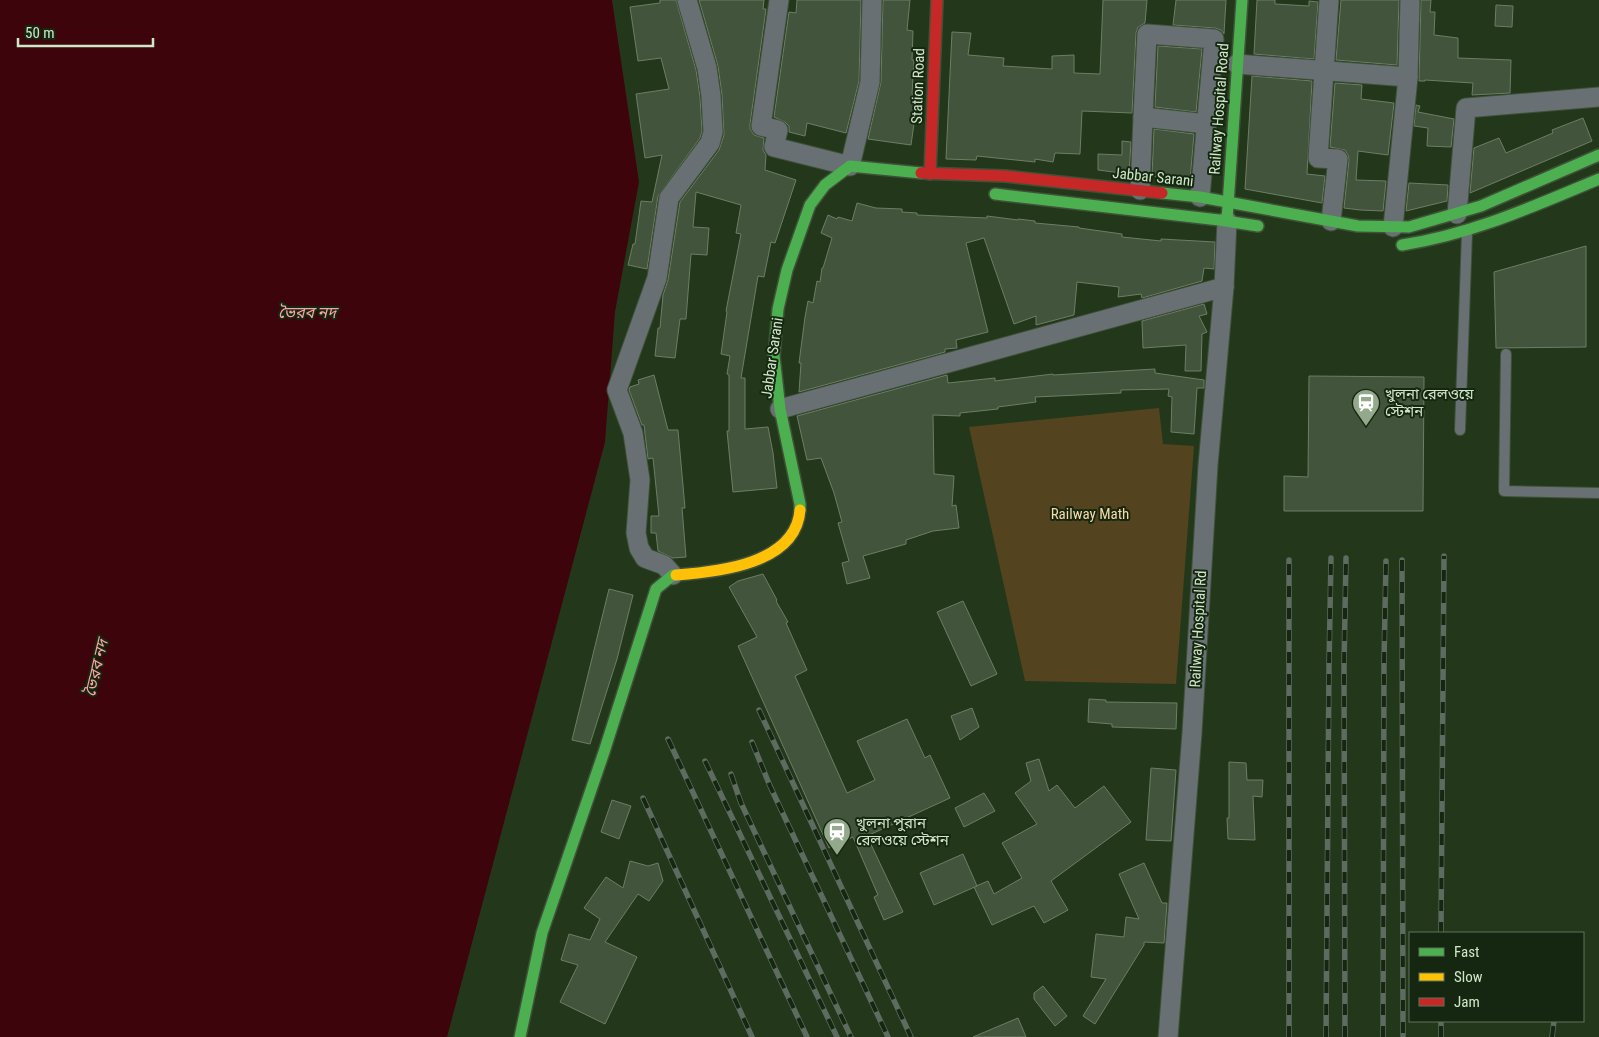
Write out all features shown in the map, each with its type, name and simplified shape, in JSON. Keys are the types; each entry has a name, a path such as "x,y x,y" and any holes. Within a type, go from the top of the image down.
{"main road":[{"name":"Station Road","path":"930,174 937,0"},
{"name":"Railway Hospital Road","path":"1227,221 1242,0"},
{"name":"Jabbar Sarani","path":"1393,236 1409,227 1481,206 1599,155"},
{"name":"Jabbar Sarani","path":"780,408 774,356 778,309 787,270 810,205 825,185 850,166 930,174 1006,176 1200,197 1358,226 1424,243 1497,220 1599,179"},
{"path":"986,194 1227,221 1272,228"},
{"path":"805,255 808,238 816,222"},
{"name":"Jabbar Sarani","path":"780,408 786,366"},
{"path":"520,1037 542,933 604,752 656,589 673,575 713,572 756,560 783,545 792,535 799,519 800,504 780,408"}],"street":[{"path":"673,575 664,565 645,558 639,548 636,533 640,480 634,433 617,390 657,278 669,198 710,143 713,132 707,68 687,0"},
{"path":"779,0 761,126 778,130 774,147 850,166 870,82 872,0"},
{"path":"1329,0 1318,158 1338,160 1331,222"},
{"path":"1393,236 1408,77 1410,0"},
{"path":"1140,190 1147,34 1214,39 1200,197"},
{"path":"1238,64 1408,77"},
{"path":"1457,214 1466,108 1599,97"},
{"path":"1143,116 1207,124"},
{"name":"Railway Hospital Rd","path":"1168,1037 1191,743 1208,465 1224,287 1227,221"},
{"path":"780,408 1224,287"}],"lane":[{"path":"1460,430 1467,230"},
{"path":"1506,354 1504,491 1599,493"}],"green space":[{"name":"Railway Math","path":"1159,408 1163,444 1194,446 1176,684 1025,681 969,427"}],"water":[{"name":"ভৈরব নদ","path":"0,0 612,0 639,182 615,312 605,442 447,1037 0,1037"}],"building":[{"path":"660,0 676,0 696,70 702,131 700,138 658,196 647,269 628,265 633,244 635,244 641,201 652,202 662,155 645,158 636,94 669,89 661,58 638,61 630,7 660,3"},
{"path":"699,0 764,0 763,9 766,9 750,129 754,135 764,138 765,170 796,180 775,243 771,242 764,277 758,276 741,378 745,378 745,429 768,427 777,488 733,492 727,431 729,431 729,375 727,374 730,356 721,354 726,311 741,234 736,233 741,205 696,192 693,227 709,228 707,255 691,254 686,319 680,319 675,358 655,356 663,295 668,280 680,202 719,150 724,135 718,66"},
{"path":"797,0 861,0 859,81 846,133 807,123 805,136 789,132 789,126 785,122 774,117 789,12 796,13"},
{"path":"883,0 910,0 907,30 913,31 912,94 918,95 911,145 868,139 881,82"},
{"path":"1103,0 1147,0 1145,23 1138,27 1136,33 1132,113 1082,111 1080,154 1055,153 1053,162 1035,159 1035,162 977,156 976,160 946,159 952,32 971,33 968,55 1004,58 1003,66 1052,69 1052,56 1074,55 1074,73 1100,74"},
{"path":"1176,0 1226,0 1224,34 1221,30 1215,28 1173,25"},
{"path":"1257,0 1275,0 1275,4 1309,6 1309,1 1318,2 1314,59 1254,54"},
{"path":"1341,0 1399,0 1397,65 1336,60"},
{"path":"1421,0 1431,0 1430,12 1435,12 1434,35 1458,38 1458,58 1511,60 1510,93 1472,95 1473,83 1419,81"},
{"path":"1496,5 1513,6 1512,27 1495,26"},
{"path":"1158,46 1202,49 1196,112 1155,107"},
{"path":"1252,76 1312,81 1307,174 1325,176 1322,203 1245,189"},
{"path":"1335,83 1362,85 1361,99 1394,103 1388,155 1358,151 1356,180 1386,181 1383,211 1344,208 1348,155 1345,150 1330,147"},
{"path":"1416,105 1420,106 1418,112 1454,119 1451,147 1427,146 1428,128 1414,126"},
{"path":"1583,118 1592,141 1470,193 1474,148 1499,138 1506,153 1553,133 1552,130"},
{"path":"1154,129 1194,134 1190,180 1152,176"},
{"path":"1122,141 1131,142 1129,174 1098,170 1098,154 1122,155"},
{"path":"1409,183 1448,185 1447,201 1406,211"},
{"path":"857,203 876,208 902,209 902,212 917,213 917,215 987,218 987,216 1079,227 1122,234 1122,237 1161,241 1161,239 1215,242 1214,269 1204,268 1202,281 1142,298 1141,294 1118,297 1119,287 1077,282 1074,315 1036,325 1036,316 1014,324 984,238 966,243 988,332 956,340 957,348 945,349 945,352 799,392 801,363 799,363 808,301 813,303 817,281 820,282 822,268 832,238 821,233 828,215 837,219 838,217 852,221"},
{"path":"1586,246 1586,347 1496,348 1494,272"},
{"path":"1204,304 1207,314 1199,316 1207,332 1202,334 1201,371 1185,371 1186,345 1143,348 1142,321"},
{"path":"1155,369 1155,373 1204,380 1204,388 1197,388 1194,434 1171,432 1172,397 1168,396 1169,389 1121,390 1121,393 1035,397 1036,402 960,413 960,416 933,415 934,474 954,476 952,506 956,505 959,528 933,531 906,540 906,544 863,556 870,578 847,584 842,563 849,561 838,523 842,522 834,493 821,458 807,460 797,416 947,375 948,383 995,378 995,381 1053,374"},
{"path":"654,375 668,430 678,430 685,508 682,508 686,557 673,558 658,551 656,533 651,533 651,516 659,516 653,458 648,459 644,425 642,425 629,390 630,387 639,384 638,380"},
{"name":"খুলনা রেলওয়ে স্টেশন","path":"1309,376 1424,377 1423,511 1284,511 1284,476 1308,477"},
{"path":"763,574 788,622 786,623 807,670 795,676 847,793 875,780 857,741 907,719 925,758 930,755 950,798 867,836 903,912 884,920 874,897 878,895 853,837 829,848 738,646 757,637 729,587 738,581"},
{"path":"609,589 633,595 617,659 590,744 572,740"},
{"path":"963,601 997,674 971,686 937,612"},
{"path":"1089,699 1106,700 1106,702 1177,703 1176,729 1112,727 1112,724 1088,722"},
{"path":"972,708 979,727 960,740 951,716"},
{"path":"1039,759 1049,791 1057,785 1075,808 1104,786 1131,822 1051,881 1068,910 1044,923 1034,906 992,925 974,887 988,881 994,894 1022,878 1002,843 1037,824 1015,793 1031,781 1026,763"},
{"path":"1229,762 1246,763 1247,780 1263,780 1262,797 1253,796 1255,840 1228,839"},
{"path":"1151,768 1176,770 1171,841 1146,840"},
{"path":"984,793 995,811 964,827 955,808"},
{"path":"612,800 631,806 619,839 601,832"},
{"path":"963,854 977,886 934,905 920,873"},
{"path":"630,861 648,866 658,863 663,881 649,901 638,894 605,942 637,957 605,1024 560,1002 578,965 561,960 569,934 590,940 600,919 584,908 606,877 623,888"},
{"path":"1144,863 1162,903 1167,903 1164,943 1144,942 1144,945 1095,1024 1083,1016 1106,979 1091,977 1096,934 1124,937 1126,917 1139,919 1119,874"},
{"path":"1043,986 1067,1016 1055,1026 1034,999 1034,993"},
{"path":"1018,1018 1026,1037 973,1037"}],"railway":[{"path":"1441,932 1444,556"},
{"path":"1326,1037 1331,558"},
{"path":"1345,1037 1344,666 1346,558"},
{"path":"1289,560 1289,1037"},
{"path":"1402,560 1403,1037"},
{"path":"1383,1037 1386,561"},
{"path":"759,710 911,1037"},
{"path":"668,739 807,1037"},
{"path":"752,742 770,786 888,1037"},
{"path":"705,761 837,1037"},
{"path":"731,774 741,803 851,1037"},
{"path":"643,798 752,1037"},
{"path":"1441,1022 1441,1037"},
{"path":"1552,1037 1554,1022"}],"traffic: fast":[{"path":"1227,220 1242,0"},
{"path":"1162,193 1200,197 1358,226 1409,227 1481,206 1599,155"},
{"path":"800,510 780,409 774,356 778,309 787,270 810,205 825,185 850,166 921,173"},
{"path":"1402,245 1454,234 1503,218 1599,179"},
{"path":"995,194 1258,226"},
{"path":"520,1037 542,933 604,752 656,589 673,575 676,575"}],"traffic: slow":[{"path":"676,575 733,567 752,562 770,554 785,543 795,528 800,510"}],"traffic: jam":[{"path":"930,174 937,0"},
{"path":"921,173 1005,176 1162,193"}],"place":[{"name":"খুলনা রেলওয়ে স্টেশন","path":"1366,427"},
{"name":"খুলনা পুরান রেলওয়ে স্টেশন","path":"837,856"}]}
